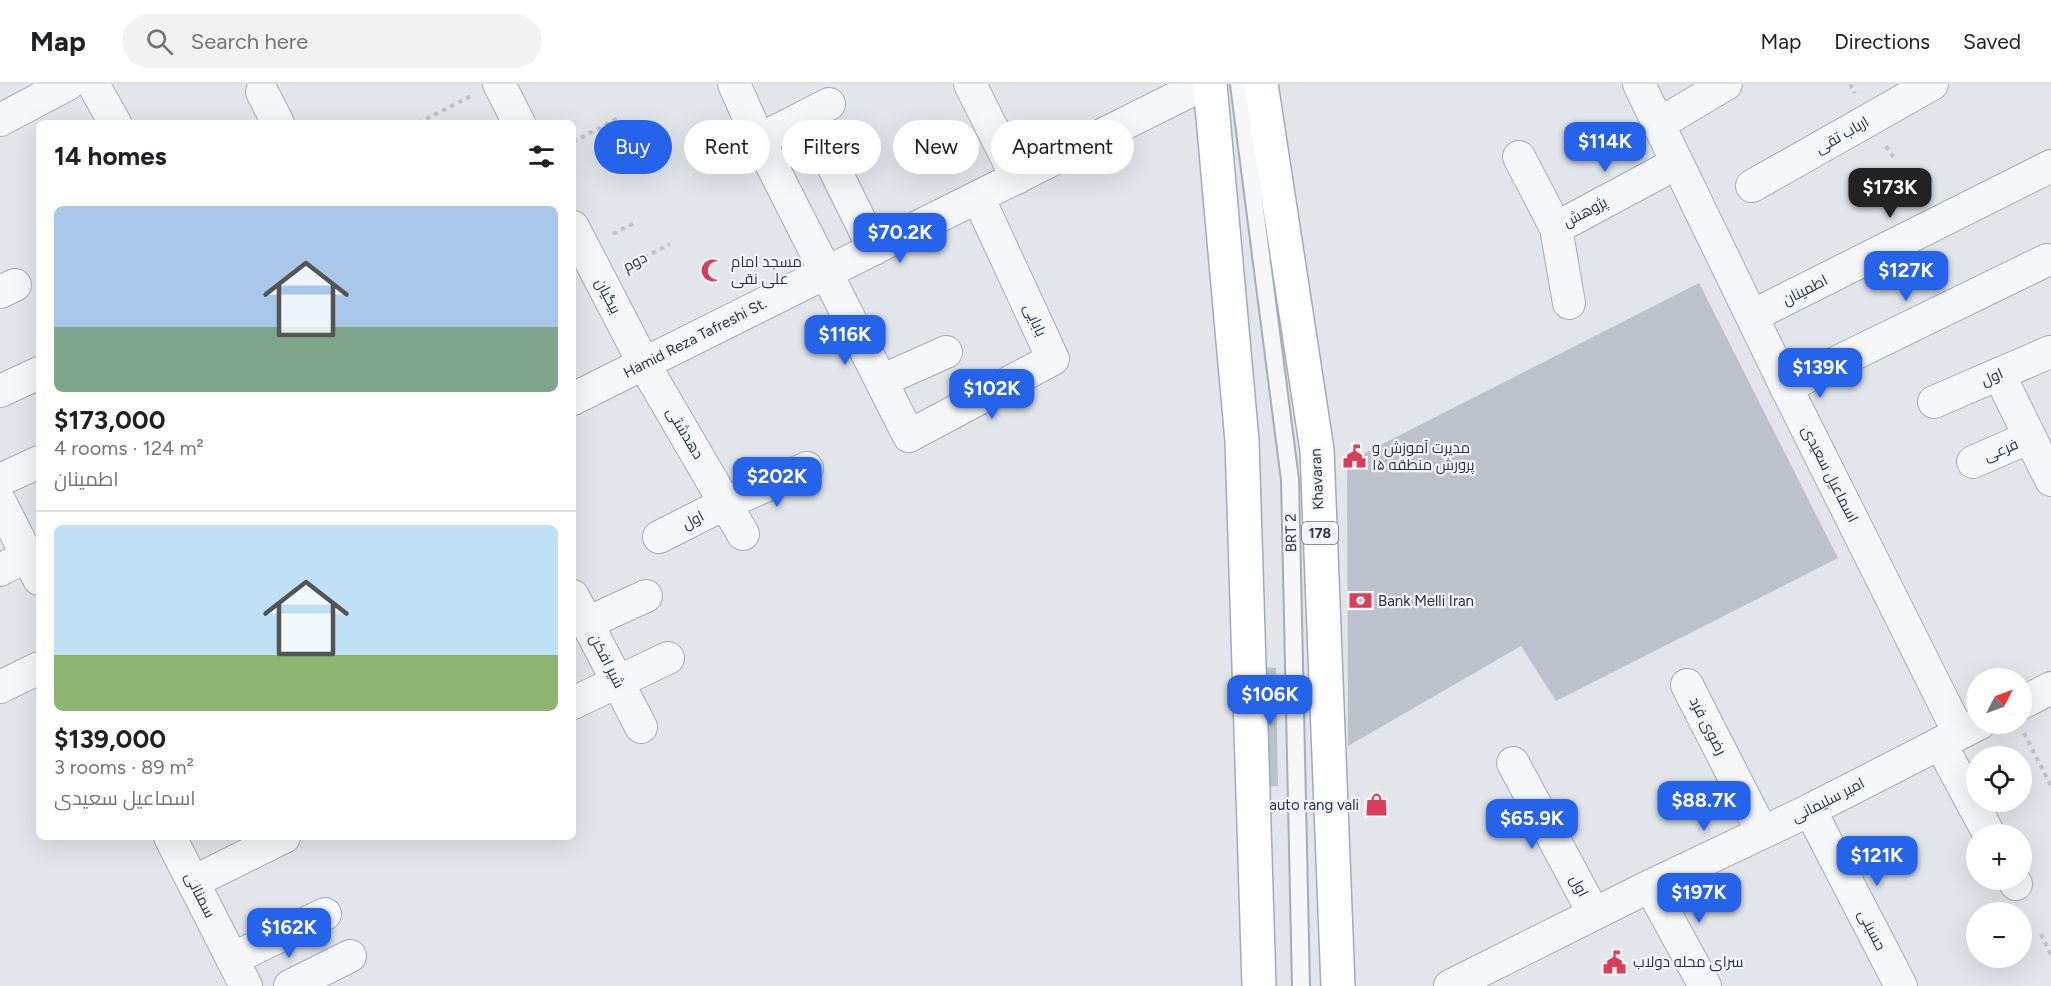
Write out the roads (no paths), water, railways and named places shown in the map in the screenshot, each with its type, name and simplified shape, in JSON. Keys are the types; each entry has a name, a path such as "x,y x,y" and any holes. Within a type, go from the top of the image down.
{"main road":[{"path":"1210,84 1242,441 1259,986"},
{"name":"Khavaran","path":"1261,84 1317,450 1338,986"}],"street":[{"path":"0,120 68,84"},
{"path":"93,84 113,120"},
{"path":"734,84 750,120"},
{"path":"970,84 1017,177"},
{"name":"Hamid Reza Tafreshi St.","path":"576,398 1204,84"},
{"name":"اسماعیل سعیدی","path":"1639,84 1786,387 1960,733 1986,824"},
{"path":"1659,124 1726,84"},
{"name":"ارباب تقی","path":"1752,186 1932,84"},
{"path":"485,90 516,120"},
{"path":"262,92 276,120"},
{"path":"770,134 829,104"},
{"name":"پژوهش","path":"1519,156 1556,228 1569,303"},
{"path":"770,162 881,381 946,352"},
{"name":"پژوهش","path":"1556,228 1677,163"},
{"name":"اطمینان","path":"1752,316 2051,166"},
{"path":"837,174 874,249"},
{"name":"بابایی","path":"881,381 909,436 1053,359 978,197"},
{"name":"بیگیان","path":"576,233 644,364"},
{"path":"1786,387 2047,260"},
{"name":"اول","path":"1934,402 2050,352"},
{"name":"دهدشتی","path":"644,364 743,534"},
{"path":"0,391 36,374"},
{"path":"1999,374 2051,480"},
{"name":"فرعی","path":"1973,462 2030,438"},
{"path":"0,480 36,463"},
{"path":"726,503 807,468"},
{"path":"0,502 22,568"},
{"name":"اول","path":"659,537 726,503"},
{"path":"580,610 646,596"},
{"name":"شیر افکن","path":"580,610 641,727"},
{"path":"576,701 668,658"},
{"path":"0,687 36,669"},
{"name":"رضوی فرد","path":"1687,684 1762,832"},
{"path":"2032,698 2051,688"},
{"name":"امیر سلیمانی","path":"1450,986 1650,886 1810,810 1960,733"},
{"name":"اول","path":"1513,763 1594,914"},
{"name":"حسینی","path":"1810,810 1901,986"},
{"name":"سمنانی","path":"172,840 239,972"},
{"path":"193,882 278,840"},
{"path":"1650,886 1705,986"},
{"path":"239,972 326,914"},
{"path":"290,986 350,956"}],"lane":[{"name":"BRT 2","path":"1239,84 1290,480 1301,986"}],"place":[{"name":"مسجد امام علی نقی","path":"713,271"},
{"name":"مدیرت آموزش و پرورش منطقه ۱۵","path":"1354,457"},
{"name":"Bank Melli Iran","path":"1360,601"},
{"name":"auto rang vali","path":"1377,805"},
{"name":"سرای محله دولاب","path":"1615,962"}]}
